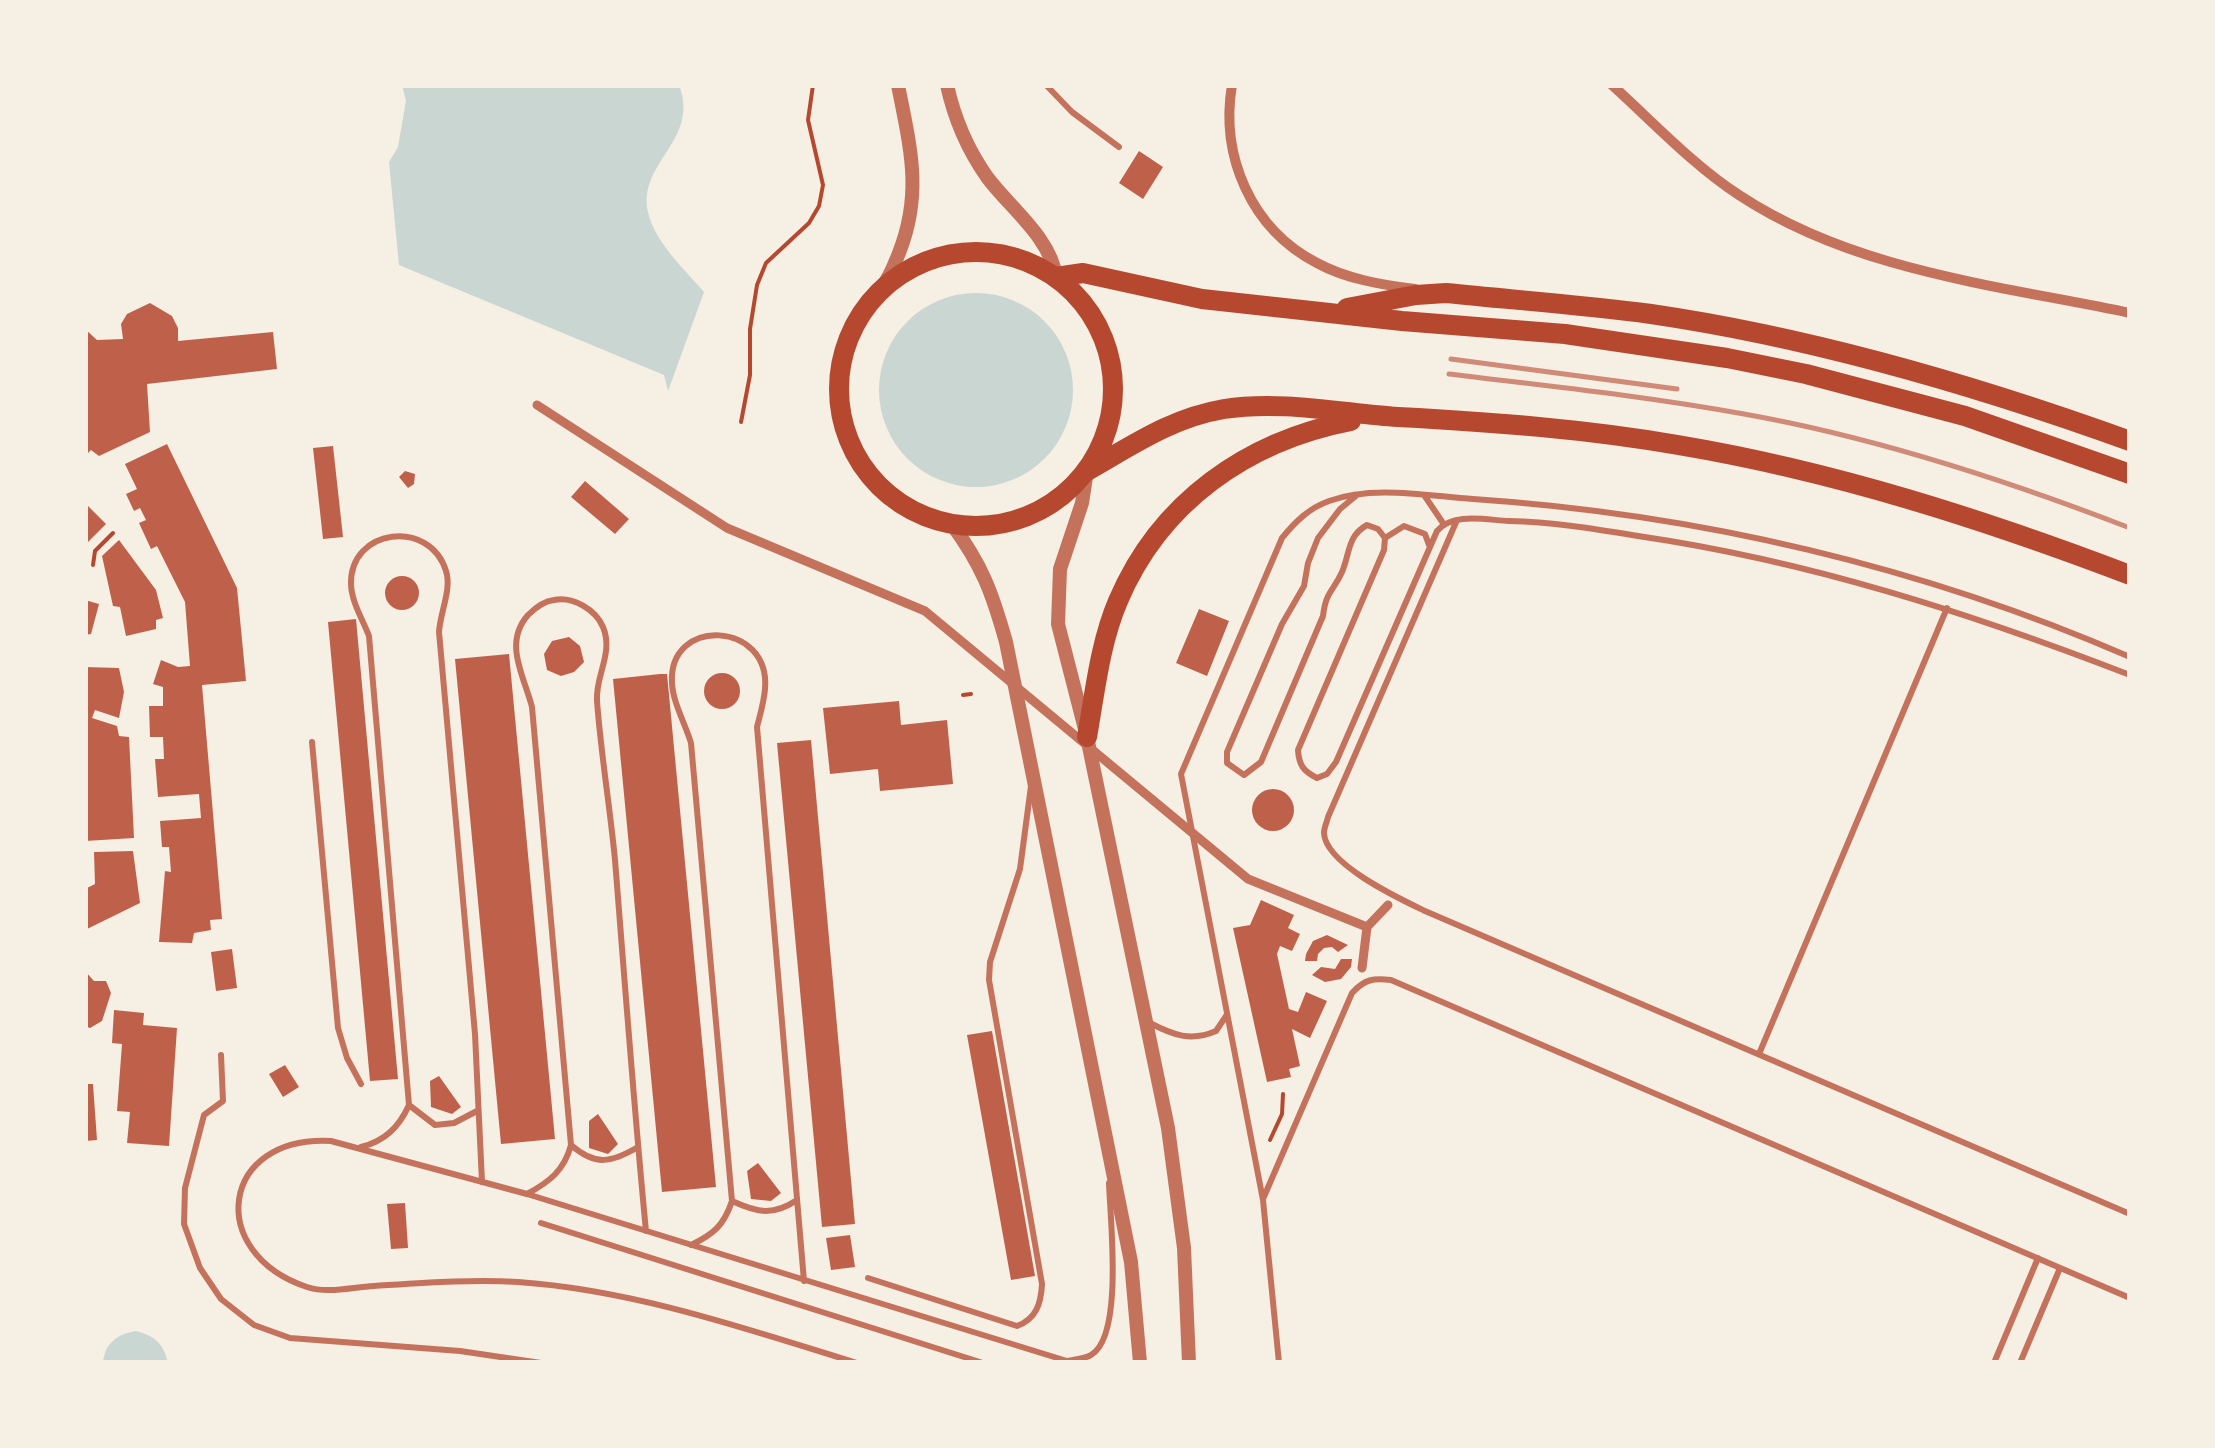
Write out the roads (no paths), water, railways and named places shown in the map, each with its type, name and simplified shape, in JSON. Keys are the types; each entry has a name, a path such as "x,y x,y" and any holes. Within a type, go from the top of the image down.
{"highway":[{"path":"1086,470 1106,432 1114,390 1107,346 1087,308 1056,278 1028,261 996,253 963,252 931,258 902,273 876,294 860,315 841,364 841,404 850,443 881,486 902,503 951,523 995,524 1016,520 1056,501 1086,470 1155,430 1227,409 1267,408 1596,433 1758,460 1918,501 2130,575"},
{"path":"1056,278 1083,274 1202,299 1597,338 1786,370 1964,416 2130,474"},
{"path":"1329,311 1446,293 1651,314 1812,345 1973,388 2130,441"},
{"path":"1087,737 1116,604 1138,558 1170,516 1240,460 1271,445 1312,428 1382,416"}],"street":[{"path":"876,294 894,265 914,206 910,146 898,85"},
{"path":"947,85 974,155 1054,259 1056,278"},
{"path":"1230,85 1232,155 1247,194 1267,224 1317,264 1345,274 1446,293"},
{"path":"1612,85 1738,194 1820,239 1897,264 2130,313"},
{"path":"537,404 727,528 925,611 1248,879 1367,927"},
{"path":"1086,470 1082,503 1060,569 1058,624 1087,737 1168,1128 1184,1248 1189,1363"},
{"path":"951,523 991,588 1033,770 1131,1262 1140,1363"},
{"path":"1362,968 1367,927 1388,905"}],"lane":[{"path":"1046,85 1072,112 1119,147"},
{"path":"1357,495 1340,509 1318,538 1304,586 1282,624 1227,752 1226,763 1244,775 1260,762 1322,616 1328,590 1343,571 1350,540 1367,525 1378,529 1385,538 1384,550 1298,750 1298,763 1316,778 1327,774 1336,762 1430,546 1443,524 1457,519 1585,528 1749,554 1947,608 2130,674"},
{"path":"1278,1363 1263,1200 1181,774 1282,538 1295,522 1316,507 1357,495 1522,502 1632,516 1838,556 1949,588 2130,657"},
{"path":"1424,495 1443,524"},
{"path":"1457,519 1328,817 1324,833 1328,846 1390,894 2130,1214"},
{"path":"1385,538 1404,526 1424,534 1430,546"},
{"path":"355,1148 369,1146 394,1130 409,1105 369,636 353,599 351,582 354,566 364,550 381,539 400,534 419,540 436,554 446,572 438,632 475,1034 482,1182"},
{"path":"527,1194 558,1173 571,1145 532,708 515,641 527,616 552,600 570,600 588,609 602,623 608,641 596,696 614,856 646,1232"},
{"path":"1758,1054 1947,608"},
{"path":"690,1245 716,1231 726,1220 732,1201 691,742 671,681 676,660 686,647 703,635 721,633 754,649 763,666 766,686 756,727 804,1280"},
{"path":"312,742 338,1028 361,1084"},
{"path":"868,1278 1017,1326 1026,1323 1041,1301 1042,1284 989,980 990,962 1020,869 1033,770"},
{"path":"1263,1200 1352,993 1362,982 1373,978 1392,980 2127,1297 2130,1284"},
{"path":"1145,1020 1189,1038 1216,1031 1226,1015"},
{"path":"221,1056 223,1101 204,1115 185,1188 184,1224 200,1268 221,1299 254,1326 290,1338 541,1363"},
{"path":"409,1105 435,1124 454,1123 476,1110"},
{"path":"857,1363 673,1308 586,1291 518,1282 323,1290 298,1284 266,1266 248,1246 239,1222 240,1196 260,1159 282,1145 331,1141 527,1194 1067,1361 1091,1355 1103,1341"},
{"path":"571,1145 586,1158 602,1162 617,1160 638,1147"},
{"path":"1092,1363 1103,1341 1112,1296 1108,1147"},
{"path":"732,1201 756,1212 774,1212 797,1200"},
{"path":"542,1223 983,1363"},
{"path":"1994,1363 2038,1258"},
{"path":"2020,1363 2060,1268"}],"railway":[{"path":"1451,359 1677,389"},
{"path":"1449,374 1670,402 1842,435 2036,493 2130,528"}]}
